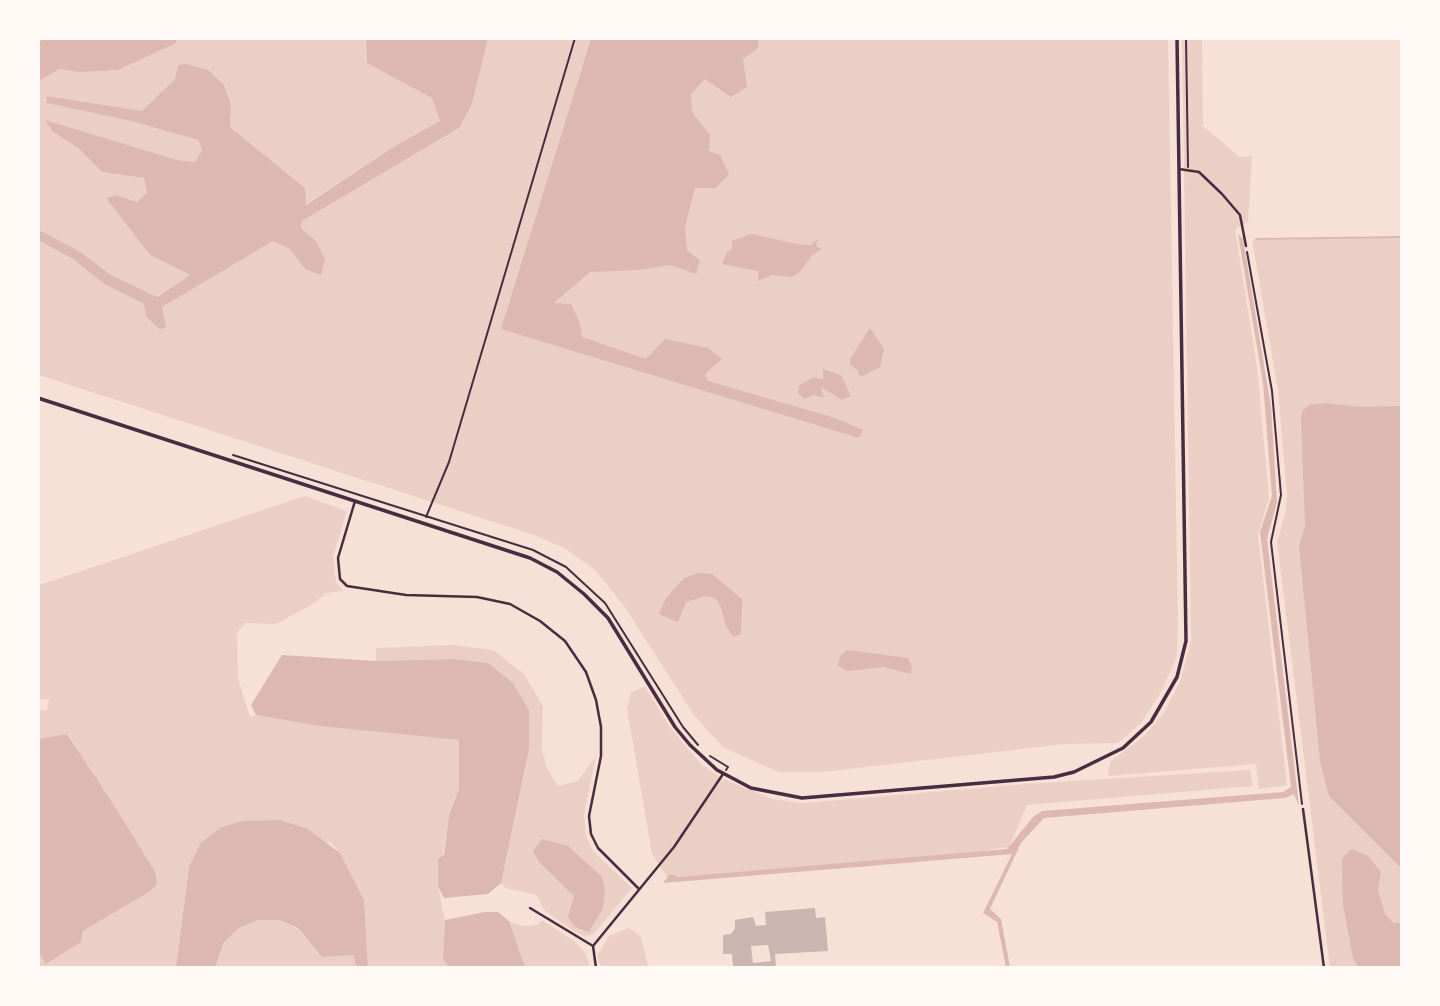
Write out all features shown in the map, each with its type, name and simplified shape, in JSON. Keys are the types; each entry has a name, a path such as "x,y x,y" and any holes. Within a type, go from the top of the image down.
{"street":[{"path":"38,398 530,558 557,572 608,618 675,727 718,770 751,788 802,798 1054,777 1074,772 1123,748 1155,716 1177,677 1186,641 1188,619 1177,38"},
{"path":"1180,169 1188,169 1205,176 1240,215 1246,246"},
{"path":"355,501 338,558 340,579 347,586 406,595 477,597 510,604 540,621 565,641 586,671 596,700 601,727 601,756 589,816 591,834 598,848 639,889"},
{"path":"596,968 593,946 674,847 723,774"},
{"path":"1303,808 1324,968"},
{"path":"530,908 593,946"},
{"path":"931,968 949,968"}],"path":[{"path":"423,524 449,463 575,38"},
{"path":"1185,38 1188,169"},
{"path":"1246,246 1272,391 1281,495 1271,542 1303,808"},
{"path":"233,455 533,550 582,579 605,603 683,727 704,750 728,766"}],"shaded area":[{"path":"49,38 176,38 176,43 118,70 79,72 59,69 39,81 39,41"},
{"path":"176,39 366,39 367,63 433,98 440,121 395,146 305,205 305,188 230,127 231,105 175,79 142,111 47,96 46,103 131,121 198,140 202,150 195,162 177,160 46,121 52,131 78,148 102,172 144,178 147,193 137,202 117,195 106,198 150,255 190,275 156,297 111,275 79,251 39,230 38,81 59,69 79,72 149,55 175,43"},
{"path":"366,39 488,39 472,104 459,128 302,221 301,228 316,241 325,259 321,275 305,269 290,249 273,241 162,307 166,328 159,329 146,316 144,304 104,284 73,259 39,241 39,230 79,251 111,275 157,297 190,275 150,255 106,198 117,195 137,202 147,193 144,178 102,172 78,148 52,131 45,120 177,160 195,162 202,150 198,140 131,121 46,103 47,96 142,111 175,79 178,65 186,64 208,70 224,85 231,105 230,127 305,188 306,205 395,146 440,121 432,98 367,63"},
{"path":"488,39 1168,39 1177,656 1161,692 1141,723 1118,743 1066,744 822,772 778,772 723,747 694,715 624,606 595,570 564,548 534,535 39,375 38,241 73,259 104,284 144,304 162,307 273,240 290,248 305,269 316,241 301,228 302,221 459,128 472,104"},
{"path":"591,39 758,39 758,48 743,59 747,87 731,97 705,79 691,94 692,112 710,135 709,151 720,155 729,174 716,188 695,188 685,227 687,250 700,261 696,274 670,265 638,270 590,272 554,303 571,304 580,324 582,337 646,359 665,339 708,348 722,359 705,374 708,381 835,418 863,430 859,438 501,329"},
{"path":"1182,39 1202,39 1203,126 1240,157 1252,156 1248,222 1235,229 1257,367 1269,498 1258,535 1287,785 1259,789 1256,764 1108,776 1110,762 1144,736 1164,713 1181,679 1191,641"},
{"path":"751,234 797,244 811,245 818,239 816,246 822,249 812,255 800,272 791,277 772,275 758,281 758,271 722,264 727,252 732,249 732,241"},
{"path":"1238,234 1243,239 1271,407 1277,502 1267,539 1299,806 1294,794 1285,798 1044,818 1021,843 990,909 1001,919 1010,967 1006,967 997,922 983,913 1012,854 663,883 670,874 678,877 1007,849 1033,817 1042,811 1283,792 1291,787 1260,532 1272,496 1263,383"},
{"path":"1401,237 1401,967 1330,967 1277,542 1285,515 1287,495 1278,390 1252,240"},
{"path":"870,328 884,349 880,367 860,377 850,364 850,359"},
{"path":"823,369 841,375 851,396 842,400 821,387 824,398 814,395 804,399 798,393 799,386 813,377 823,379"},
{"path":"1325,403 1361,407 1401,406 1401,868 1329,796 1320,761 1299,546 1305,526 1301,417 1303,410 1309,405"},
{"path":"305,496 347,511 333,557 336,582 344,591 326,593 313,604 276,624 245,623 237,633 238,678 250,717 256,715 319,726 459,740 459,789 449,815 438,887 445,920 443,959 449,967 368,967 364,900 340,853 330,842 189,867 176,967 39,967 38,951 47,963 81,942 83,931 149,892 157,883 68,734 39,739 39,711 47,710 49,699 39,700 39,585"},
{"path":"698,573 712,574 742,599 741,634 733,637 715,598 706,596 686,602 678,622 659,614 666,598 684,578"},
{"path":"454,645 493,650 524,674 543,706 542,750 547,768 558,786 578,781 596,756 584,815 586,836 593,851 632,888 593,935 583,936 572,930 545,911 536,895 506,888 501,883 529,749 529,710 513,683 487,663 454,659 376,661 376,648"},
{"path":"847,650 908,658 912,667 911,674 884,667 848,671 838,666 840,656"},
{"path":"282,655 376,661 454,659 488,663 513,683 529,710 529,749 501,883 488,894 444,898 438,887 438,859 444,855 449,815 459,789 459,740 319,726 256,715 251,705"},
{"path":"645,687 672,730 701,764 721,778 772,799 802,803 1025,784 1250,770 1253,786 1027,805 1009,847 863,867 669,880 652,854 627,709 631,692"},
{"path":"67,734 155,872 157,884 149,892 83,931 81,942 46,964 38,951 39,739"},
{"path":"280,820 308,829 340,853 364,900 368,967 356,967 354,955 322,957 298,928 279,920 258,920 239,928 224,942 215,967 176,967 189,867 201,843 220,828 242,821"},
{"path":"542,839 568,846 602,877 605,889 603,908 589,932 575,927 568,917 574,896 539,862 533,851"},
{"path":"1351,849 1368,856 1381,872 1378,890 1385,914 1394,923 1401,923 1401,967 1358,967 1353,958 1343,905 1342,859"},
{"path":"498,912 509,921 525,967 449,967 443,959 445,920"},
{"path":"258,920 279,920 298,929 322,957 354,955 356,967 215,968 224,942 239,928"},
{"path":"542,920 577,943 586,954 590,967 525,967 509,921 523,926 537,925"},
{"path":"629,928 641,937 648,967 601,967 597,956 609,936"}],"building":[{"path":"815,908 816,918 825,917 828,951 775,954 776,968 733,966 732,954 723,954 723,935 731,934 735,928 735,920 753,917 756,926 766,925 765,912","holes":["768,945 771,961 753,963 751,946"]}],"waterway":[{"path":"1256,239 1402,237"}]}
